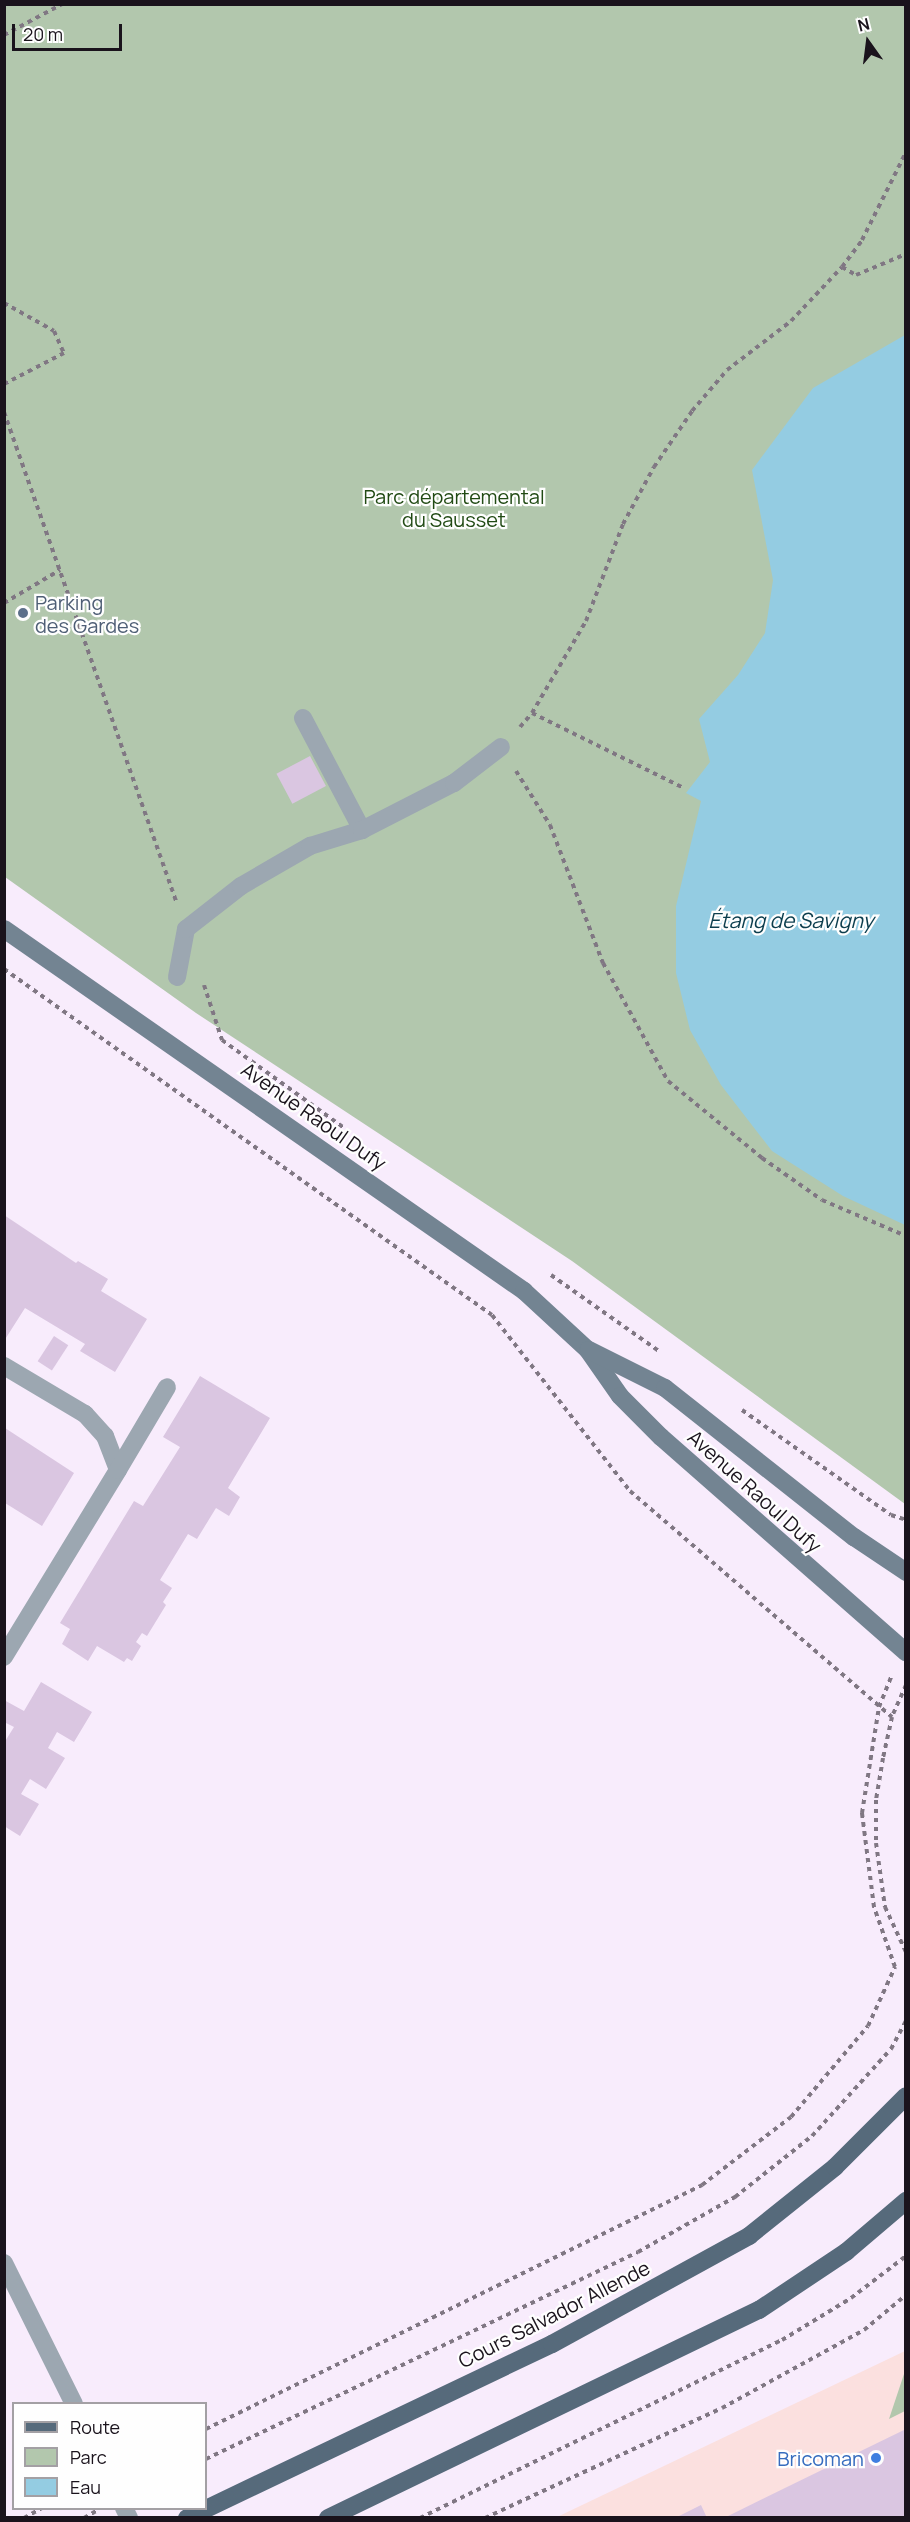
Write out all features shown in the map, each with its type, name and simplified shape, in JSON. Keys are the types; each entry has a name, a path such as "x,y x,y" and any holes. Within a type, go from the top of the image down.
{"main road":[{"name":"Avenue Raoul Dufy","path":"4,929 524,1291 588,1350 620,1396 662,1437 906,1652"},
{"name":"Avenue Raoul Dufy","path":"588,1350 665,1388 854,1537 906,1572"},
{"name":"Cours Salvador Allende","path":"207,2508 552,2344 749,2236 835,2167 906,2096"},
{"path":"328,2517 759,2310 846,2252 906,2201"},
{"name":"Cours Salvador Allende","path":"187,2517 202,2510"}],"street":[{"path":"303,718 362,830"},
{"path":"177,977 186,929 241,885 310,846 362,830 454,783 501,747"},
{"path":"4,1366 85,1414 105,1436 118,1470"},
{"path":"4,1657 167,1388"},
{"path":"4,2263 74,2402"}],"path":[{"path":"4,34 62,4"},
{"path":"906,152 862,240 842,267 791,321 727,370 692,411 654,467 623,524 586,621 532,713 501,747 550,825 603,963 668,1081 762,1158 822,1200 906,1236"},
{"path":"842,267 856,275 906,254"},
{"path":"4,303 54,331 64,353 4,384"},
{"path":"4,412 186,929"},
{"path":"4,603 60,570"},
{"path":"532,713 682,788"},
{"path":"4,969 492,1315 630,1491 892,1717"},
{"path":"200,974 222,1040 353,1135"},
{"path":"549,1273 666,1356"},
{"path":"734,1404 891,1515 906,1520"},
{"path":"207,2429 702,2185 791,2117 867,2026 895,1967 874,1907 862,1813 879,1707 886,1682 896,1669"},
{"path":"906,1685 892,1717 876,1800 876,1843 885,1907 906,1952"},
{"path":"207,2459 638,2252 735,2197 812,2136 891,2049 906,2021"},
{"path":"420,2517 782,2340 851,2298 906,2256"},
{"path":"485,2517 722,2408 864,2330 906,2295"},
{"path":"24,2517 38,2510"},
{"path":"84,2517 98,2510"}],"shaded area":[{"path":"905,2351 905,2517 557,2517"}],"green space":[{"name":"Parc départemental du Sausset","path":"5,5 905,5 905,1504 572,1261 196,1013 5,877"},
{"path":"905,2371 905,2411 889,2419"}],"water":[{"name":"Étang de Savigny","path":"905,335 905,1225 843,1196 772,1151 721,1085 690,1030 676,973 676,906 701,801 686,793 710,762 699,719 738,675 765,633 773,580 752,470 813,388"}],"building":[{"path":"310,756 326,786 292,804 276,774"},
{"path":"4,1215 76,1263 78,1261 108,1279 101,1291 147,1319 115,1372 80,1351 85,1344 25,1308 4,1341"},
{"path":"54,1336 68,1345 52,1370 38,1361"},
{"path":"200,1376 270,1418 228,1488 240,1497 229,1516 216,1508 197,1539 188,1534 160,1580 172,1588 163,1602 166,1605 147,1636 142,1633 136,1642 141,1646 132,1661 127,1658 124,1662 97,1646 88,1661 62,1644 70,1629 60,1623 134,1501 143,1506 180,1447 163,1437"},
{"path":"5,1428 74,1473 42,1526 5,1503"},
{"path":"41,1682 92,1712 74,1742 57,1732 48,1748 65,1758 46,1789 30,1779 21,1794 39,1804 20,1836 4,1826 4,1743 14,1727 4,1722 4,1700 24,1711"},
{"name":"Bricoman","path":"906,2429 906,2518 724,2518 787,2487"},
{"path":"701,2505 707,2518 675,2518"}],"place":[{"name":"Parking des Gardes","path":"23,613"},
{"name":"Bricoman","path":"876,2458"}]}
